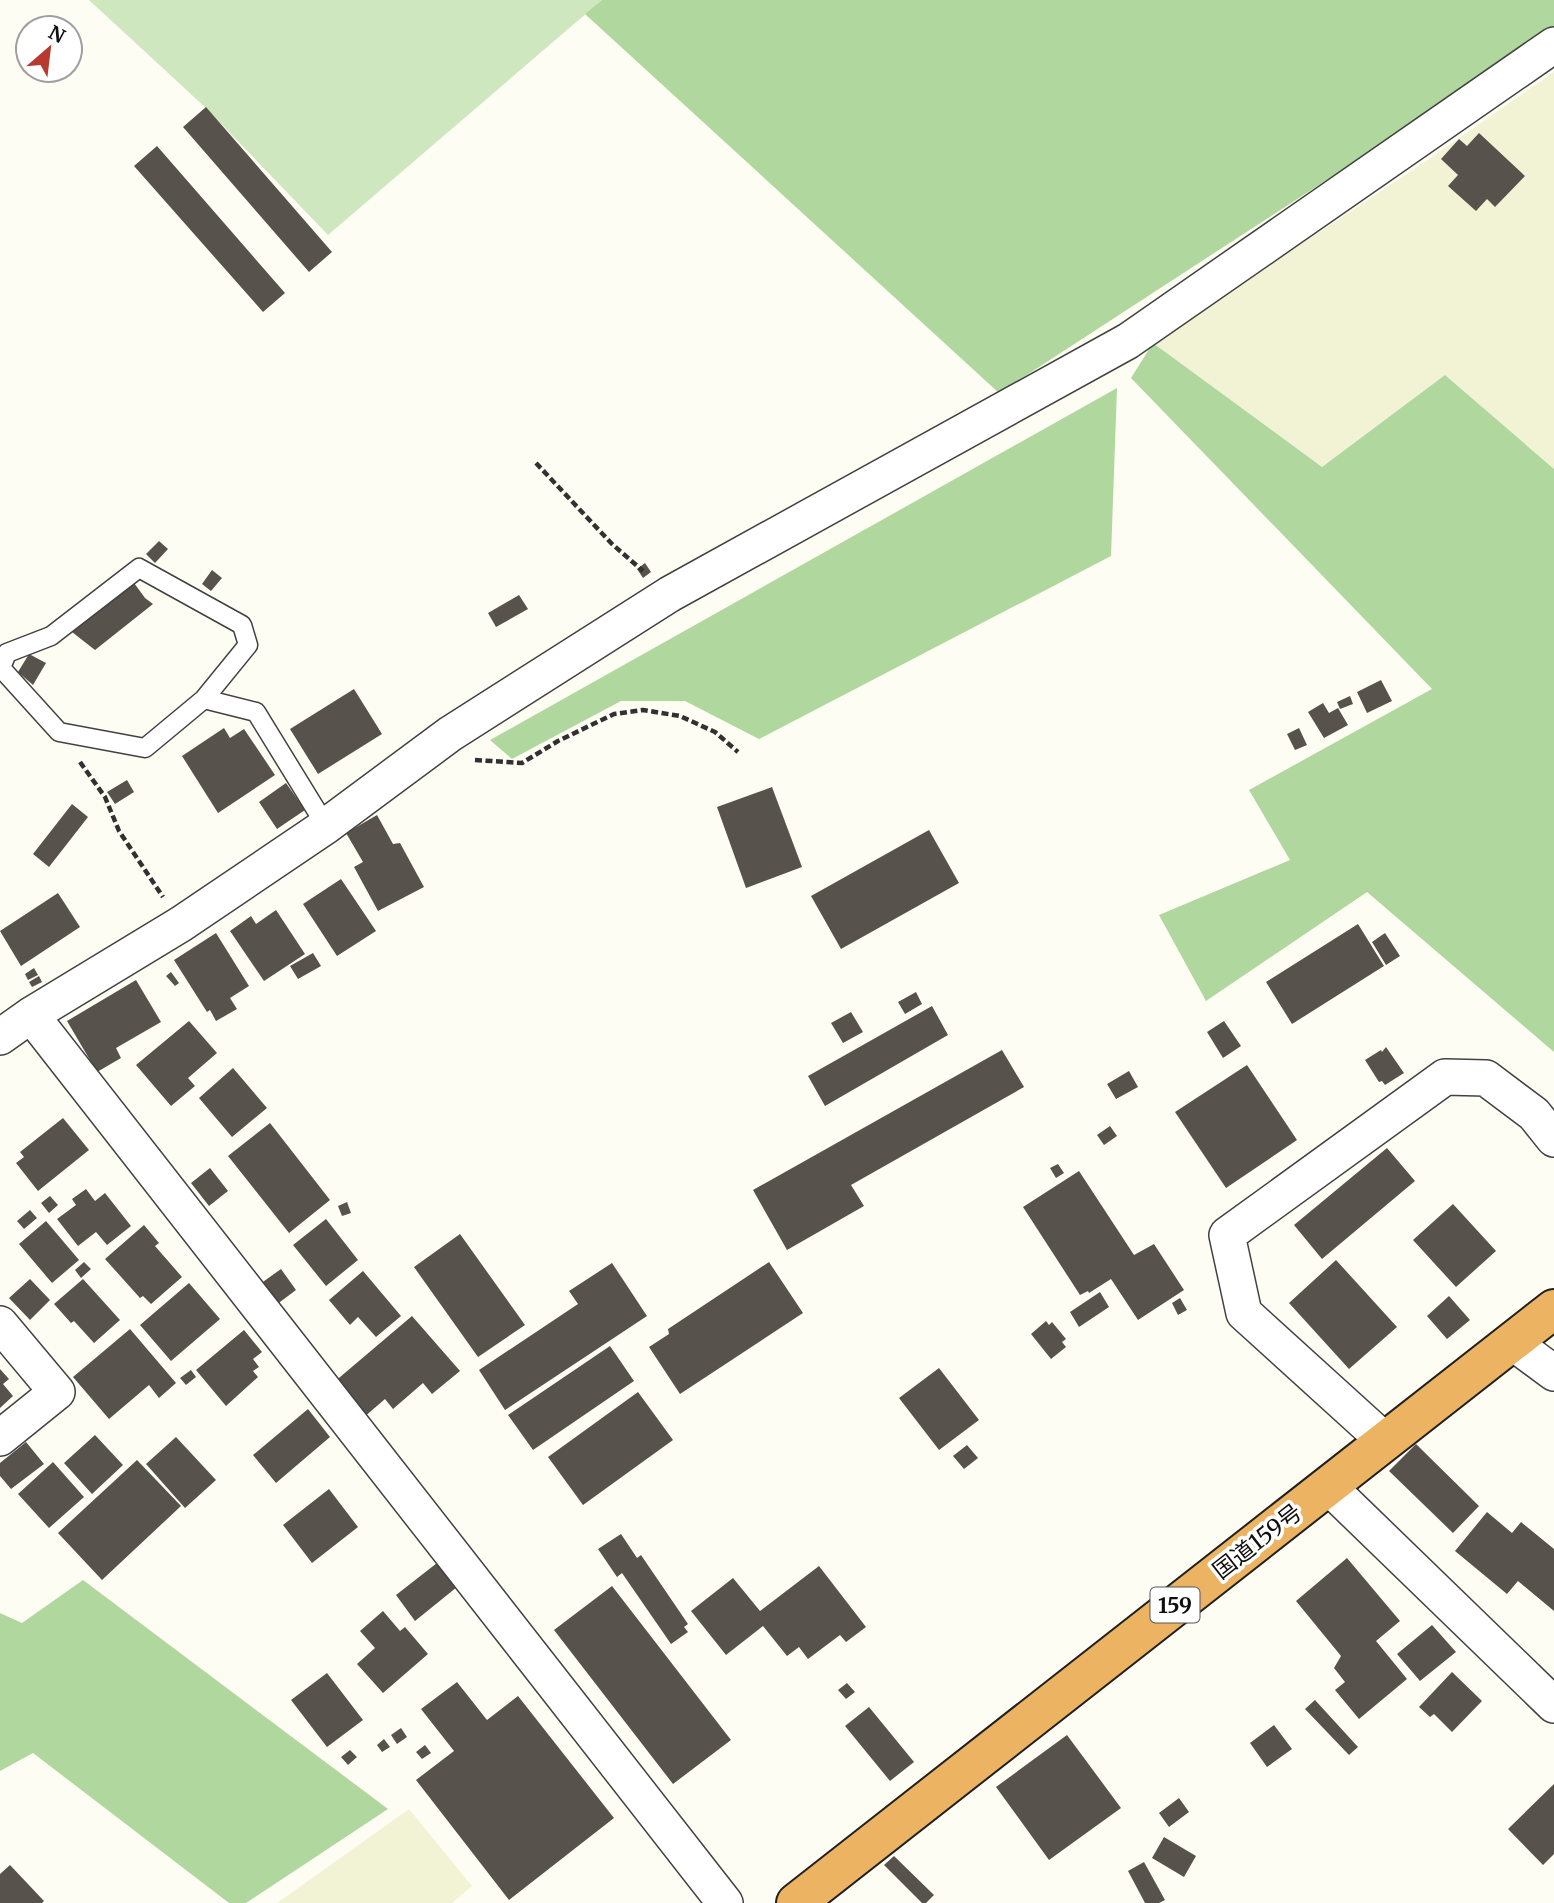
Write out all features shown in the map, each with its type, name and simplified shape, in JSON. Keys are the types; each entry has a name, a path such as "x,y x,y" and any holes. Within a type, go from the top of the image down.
{"highway":[{"name":"国道159号","path":"796,1903 1554,1308"}],"street":[{"path":"0,1037 181,924 326,826 450,734 670,594 1128,341 1554,45"},
{"path":"32,1015 726,1903"},
{"path":"1385,1441 1244,1313 1227,1235 1445,1077 1486,1078 1534,1114 1554,1139"},
{"path":"0,1324 57,1392 0,1438"},
{"path":"1512,1342 1554,1373"},
{"path":"1328,1486 1554,1704"}],"lane":[{"path":"139,568 242,625 248,645 204,699 145,748 59,732 1,668 7,653 51,636 139,568"},
{"path":"204,699 256,712 326,826"}],"path":[{"path":"536,463 612,544 670,594"},
{"path":"450,734 476,761 522,763 558,741 614,714 643,710 680,716 715,732 738,752"},
{"path":"104,797 119,831 181,924"}],"green space":[{"path":"89,0 602,0 328,235 206,108"},
{"path":"602,0 1554,0 1554,32 999,393 585,14"},
{"path":"1554,72 1554,469 1445,375 1322,467 1153,343 1432,157"},
{"path":"1153,343 1322,467 1445,375 1554,469 1554,1052 1367,892 1206,1001 1159,915 1290,860 1249,790 1432,689 1131,378"},
{"path":"1117,388 1111,556 759,739 685,701 621,701 512,759 490,740"},
{"path":"83,1580 388,1809 246,1903 229,1903 33,1753 0,1771 0,1613 22,1623"},
{"path":"409,1809 472,1886 452,1903 277,1903"}],"building":[{"path":"206,107 332,252 309,272 183,127"},
{"path":"1479,133 1525,176 1495,207 1487,199 1476,211 1448,186 1458,175 1441,159 1459,139 1467,146"},
{"path":"157,146 285,293 263,312 134,166"},
{"path":"159,541 168,549 155,563 146,554"},
{"path":"645,563 651,572 643,578 637,569"},
{"path":"212,570 222,578 211,591 202,584"},
{"path":"134,583 153,604 95,650 72,632 74,628"},
{"path":"519,595 528,609 496,627 488,613"},
{"path":"29,654 46,663 33,685 18,672"},
{"path":"1381,680 1392,701 1367,713 1357,692"},
{"path":"354,689 382,734 318,774 290,729"},
{"path":"1350,696 1353,704 1340,709 1337,702"},
{"path":"1323,703 1329,713 1338,708 1348,725 1324,738 1308,712"},
{"path":"224,728 230,738 244,729 275,775 218,813 182,756"},
{"path":"1299,728 1307,745 1295,750 1287,734"},
{"path":"127,780 134,792 115,804 107,792"},
{"path":"286,783 305,810 277,829 259,802"},
{"path":"772,787 802,867 746,888 717,807"},
{"path":"72,804 88,817 49,867 33,854"},
{"path":"377,815 393,844 400,843 424,887 378,911 354,867 363,862 346,833"},
{"path":"929,830 959,883 841,949 811,896"},
{"path":"341,879 376,931 337,956 303,904"},
{"path":"58,893 80,927 21,966 0,931"},
{"path":"276,910 305,954 264,981 230,931 251,916 256,924"},
{"path":"1358,924 1384,966 1292,1024 1266,982"},
{"path":"216,933 249,986 230,998 237,1009 216,1021 210,1010 207,1012 174,960"},
{"path":"1385,933 1400,956 1386,965 1372,942"},
{"path":"313,953 321,966 298,979 290,966"},
{"path":"34,968 38,975 28,980 25,974"},
{"path":"171,972 179,983 175,986 166,976"},
{"path":"39,976 42,982 32,987 29,982"},
{"path":"136,980 161,1022 116,1048 121,1058 97,1072 67,1021"},
{"path":"916,992 922,1004 905,1014 898,1002"},
{"path":"932,1006 948,1035 825,1106 808,1076"},
{"path":"851,1012 863,1032 843,1043 831,1023"},
{"path":"189,1021 217,1053 188,1078 195,1086 171,1106 136,1065"},
{"path":"1224,1021 1241,1046 1223,1058 1207,1032"},
{"path":"1386,1047 1404,1073 1385,1085 1382,1081 1379,1082 1365,1060 1381,1050 1382,1052"},
{"path":"1002,1050 1024,1087 851,1185 864,1206 787,1250 753,1190"},
{"path":"1247,1065 1297,1140 1226,1188 1175,1112"},
{"path":"233,1068 267,1108 232,1137 199,1098"},
{"path":"1129,1071 1138,1087 1116,1099 1107,1084"},
{"path":"63,1118 89,1150 38,1191 16,1163 24,1157 20,1152"},
{"path":"270,1123 330,1200 289,1233 228,1156"},
{"path":"1110,1126 1117,1136 1104,1145 1097,1135"},
{"path":"1387,1148 1415,1181 1322,1259 1294,1225"},
{"path":"1058,1164 1064,1173 1056,1178 1050,1168"},
{"path":"210,1168 228,1191 209,1206 191,1183"},
{"path":"1079,1171 1134,1255 1154,1244 1184,1290 1138,1320 1111,1279 1089,1293 1088,1291 1080,1295 1023,1207"},
{"path":"86,1189 95,1201 105,1193 131,1226 107,1245 96,1232 78,1246 57,1219 76,1205 72,1199"},
{"path":"50,1196 58,1205 49,1213 41,1203"},
{"path":"347,1202 351,1213 342,1216 338,1206"},
{"path":"1453,1204 1496,1251 1456,1287 1413,1240"},
{"path":"30,1210 37,1218 24,1229 17,1221"},
{"path":"326,1219 358,1260 326,1286 293,1245"},
{"path":"46,1221 79,1260 52,1283 19,1244"},
{"path":"144,1225 159,1243 155,1246 182,1277 151,1304 143,1296 140,1298 105,1259"},
{"path":"460,1234 525,1325 478,1357 414,1267"},
{"path":"1336,1260 1397,1327 1349,1369 1289,1303"},
{"path":"84,1262 91,1269 81,1278 75,1270"},
{"path":"769,1262 803,1313 680,1394 649,1347 669,1334 668,1329"},
{"path":"612,1263 647,1316 505,1410 479,1370 578,1304 569,1291"},
{"path":"281,1269 296,1290 276,1305 260,1284"},
{"path":"363,1271 401,1316 376,1337 358,1317 350,1325 329,1300"},
{"path":"30,1279 50,1300 30,1320 9,1298"},
{"path":"83,1279 120,1320 94,1343 54,1304"},
{"path":"189,1283 220,1319 171,1361 140,1325"},
{"path":"1100,1292 1109,1307 1079,1327 1070,1312"},
{"path":"1449,1296 1470,1320 1447,1339 1427,1316"},
{"path":"1180,1298 1187,1310 1178,1315 1172,1303"},
{"path":"412,1316 460,1371 432,1394 423,1383 393,1409 385,1399 363,1418 333,1383"},
{"path":"1046,1321 1049,1325 1052,1322 1066,1339 1062,1342 1066,1347 1051,1359 1031,1334"},
{"path":"130,1329 176,1383 159,1398 149,1385 109,1419 73,1377"},
{"path":"244,1330 262,1352 253,1359 259,1367 253,1371 258,1377 226,1406 196,1370"},
{"path":"610,1346 634,1381 533,1450 508,1415"},
{"path":"939,1368 979,1420 939,1450 899,1398"},
{"path":"0,1369 9,1379 3,1384 13,1396 0,1408"},
{"path":"191,1370 196,1377 186,1385 180,1378"},
{"path":"638,1392 673,1440 583,1505 548,1457"},
{"path":"308,1409 330,1437 276,1483 253,1455"},
{"path":"95,1435 123,1465 92,1494 64,1463"},
{"path":"176,1437 216,1480 185,1508 146,1464"},
{"path":"26,1442 44,1464 11,1489 0,1476 0,1463"},
{"path":"1416,1444 1479,1506 1453,1533 1389,1471"},
{"path":"967,1445 978,1458 964,1469 953,1456"},
{"path":"137,1460 181,1506 102,1580 58,1533"},
{"path":"53,1462 84,1497 49,1528 18,1494"},
{"path":"329,1489 358,1527 312,1563 283,1525"},
{"path":"1487,1512 1512,1533 1521,1522 1554,1549 1554,1611 1518,1581 1507,1594 1455,1551"},
{"path":"621,1534 637,1558 641,1555 688,1624 684,1627 688,1632 671,1644 622,1573 617,1577 598,1549"},
{"path":"1347,1558 1400,1621 1376,1641 1407,1679 1359,1719 1335,1690 1345,1682 1334,1668 1341,1656 1296,1601"},
{"path":"437,1563 457,1587 415,1621 396,1595"},
{"path":"819,1566 866,1627 846,1642 840,1635 808,1659 799,1647 787,1656 763,1626 726,1655 691,1611 733,1578 760,1611"},
{"path":"612,1586 731,1740 673,1784 554,1630"},
{"path":"383,1611 400,1631 405,1627 428,1654 383,1693 357,1664 375,1648 360,1631"},
{"path":"1432,1625 1456,1652 1420,1681 1397,1654"},
{"path":"1452,1672 1482,1701 1452,1732 1434,1714 1430,1717 1419,1707"},
{"path":"327,1673 363,1720 327,1747 291,1700"},
{"path":"457,1682 487,1720 518,1696 614,1818 509,1900 416,1780 454,1751 421,1709"},
{"path":"847,1683 855,1692 846,1699 838,1690"},
{"path":"1315,1700 1358,1747 1349,1755 1305,1709"},
{"path":"869,1707 914,1762 890,1781 845,1726"},
{"path":"1274,1725 1292,1749 1267,1767 1250,1743"},
{"path":"401,1728 407,1737 397,1744 391,1735"},
{"path":"1067,1735 1121,1808 1049,1860 996,1787"},
{"path":"384,1739 390,1747 382,1752 377,1745"},
{"path":"425,1745 431,1753 422,1759 416,1752"},
{"path":"350,1750 357,1757 348,1765 341,1757"},
{"path":"1554,1784 1554,1854 1543,1865 1508,1829"},
{"path":"1179,1798 1189,1812 1169,1827 1159,1813"},
{"path":"1164,1837 1196,1856 1184,1877 1152,1858"},
{"path":"894,1856 934,1895 926,1903 922,1903 884,1865"},
{"path":"1144,1862 1165,1900 1159,1903 1145,1903 1128,1871"},
{"path":"10,1865 44,1901 42,1903 0,1903 0,1874"}]}
